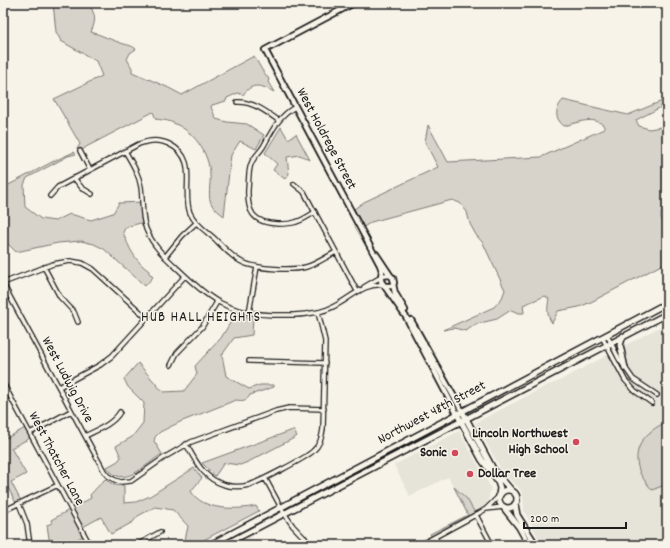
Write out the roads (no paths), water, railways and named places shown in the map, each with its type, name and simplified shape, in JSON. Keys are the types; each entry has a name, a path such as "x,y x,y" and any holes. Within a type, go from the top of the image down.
{"main road":[{"name":"Northwest 48th Street","path":"210,545 667,303"},
{"name":"Northwest 48th Street","path":"224,545 667,314"},
{"path":"623,336 620,345 625,368"},
{"path":"459,412 486,466 498,482 500,488 499,502 519,526 529,545"},
{"path":"463,420 493,469 516,496 515,504 517,515 536,545"},
{"path":"499,495 506,490 511,490"},
{"path":"503,507 509,508 515,504"}],"street":[{"name":"West Holdrege Street","path":"354,3 265,50 381,268 381,276 384,286"},
{"path":"237,102 254,105 278,120"},
{"path":"295,107 278,120 250,165 249,206 256,218 269,223 292,223 315,212"},
{"path":"50,196 58,187 144,142 154,141 166,143 177,150 185,161 188,174 188,206 196,223 237,259 247,265 257,267 301,268 312,265 336,252"},
{"path":"80,151 90,170"},
{"path":"125,151 140,181 142,214 146,229 154,244 165,257 207,295 230,308 249,313 294,315 318,312 336,305 357,291 373,285 389,286 393,284 396,295 437,364 459,412"},
{"path":"74,178 86,192 92,194"},
{"path":"294,184 304,192 357,291"},
{"path":"165,257 182,236 196,223"},
{"name":"West Holdrege Street","path":"366,240 393,278 393,284"},
{"path":"3,284 53,264 66,261 76,262 87,265 106,280 147,318"},
{"path":"44,267 60,297 74,312 78,322"},
{"path":"249,313 257,267"},
{"path":"364,288 367,284 381,276 390,275"},
{"path":"59,387 110,358 185,276"},
{"name":"West Ludwig Drive","path":"3,284 105,473 118,481 135,479 186,444"},
{"path":"384,286 406,318 459,412"},
{"path":"171,365 177,353 202,326 217,302"},
{"path":"318,312 325,341 324,409 322,434 318,445 308,455 265,478 244,486 233,486 220,484 201,470 186,444 279,410 289,408 324,409"},
{"path":"605,336 625,380 635,391 652,403"},
{"path":"608,344 637,383 657,395"},
{"path":"249,361 325,363"},
{"name":"West Thatcher Lane","path":"3,383 90,545"},
{"path":"30,433 71,411"},
{"path":"85,436 114,420 120,412"},
{"path":"265,478 284,513 293,526 311,545"},
{"path":"3,511 58,485"},
{"path":"420,545 486,509 499,495"},
{"path":"19,504 27,524 30,545"},
{"path":"486,509 503,507"},
{"path":"476,515 492,545"},
{"path":"137,545 160,532"},
{"path":"435,537 439,545"},
{"path":"295,545 305,538"}],"place":[{"name":"Lincoln Northwest High School","path":"576,442"},
{"name":"Sonic","path":"455,453"},
{"name":"Dollar Tree","path":"470,474"}],"district":[{"name":"HUB HALL HEIGHTS","path":"201,318"}]}
